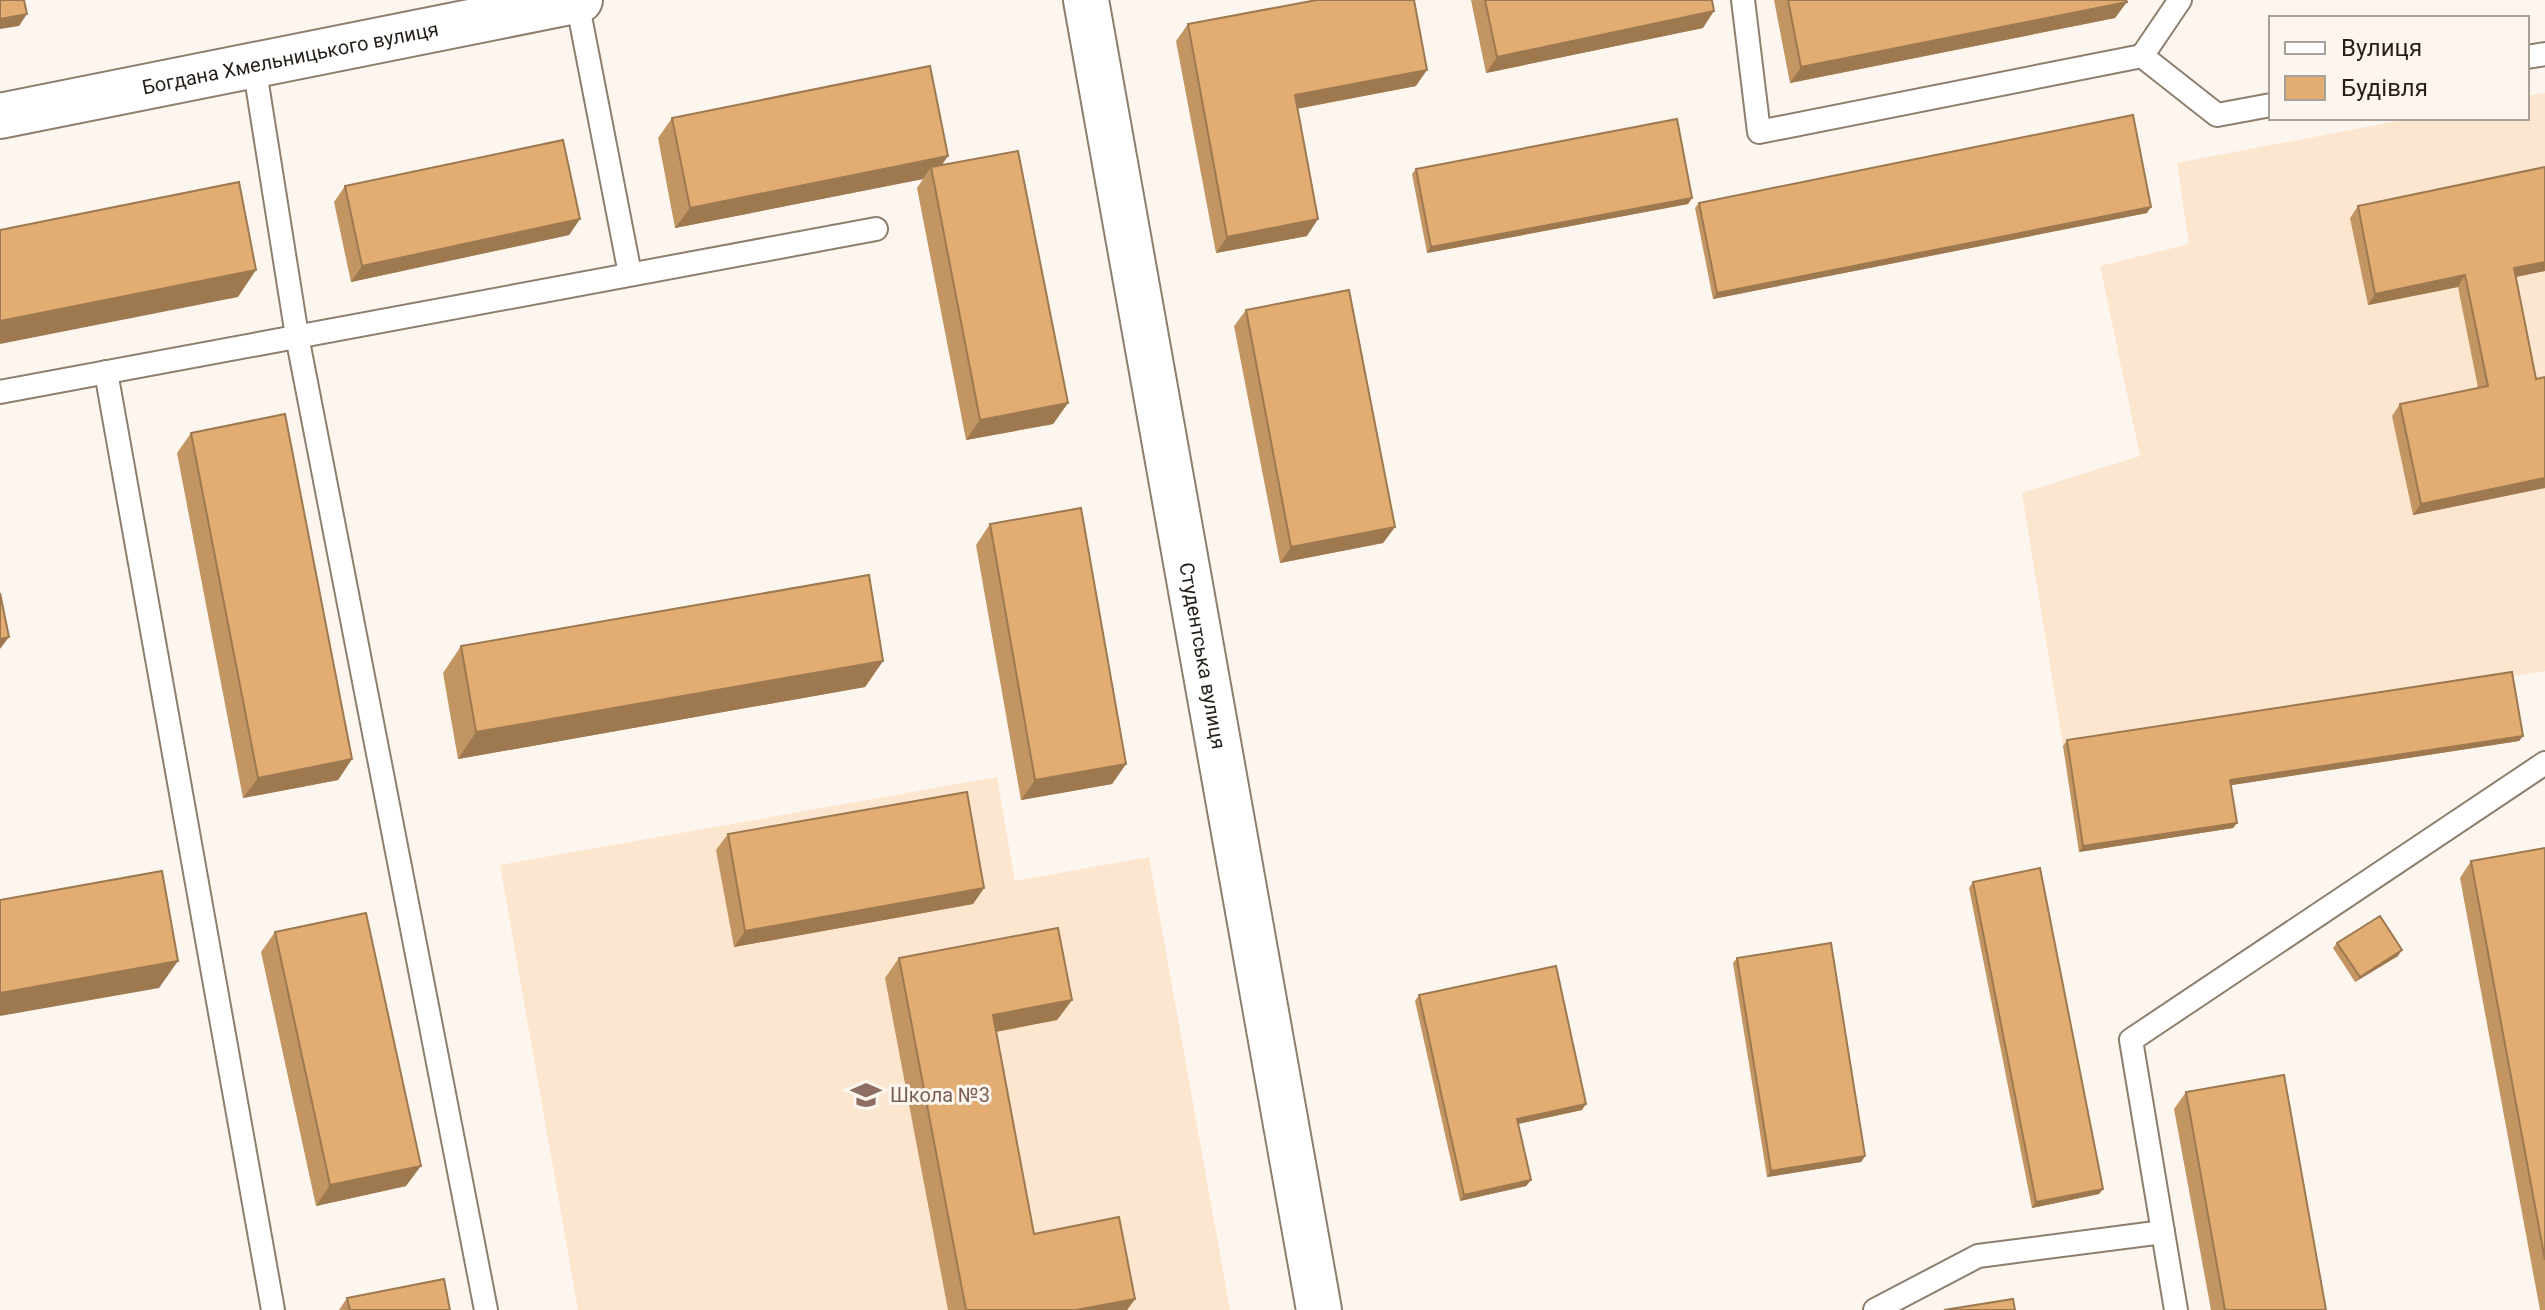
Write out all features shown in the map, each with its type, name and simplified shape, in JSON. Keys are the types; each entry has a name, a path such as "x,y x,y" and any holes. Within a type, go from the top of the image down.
{"street":[{"name":"Богдана Хмельницького вулиця","path":"0,116 578,0"},
{"name":"Студентська вулиця","path":"1086,0 1319,1310"}],"lane":[{"path":"578,0 630,274"},
{"path":"1743,0 1759,132 2142,56 2180,0"},
{"path":"2142,56 2217,115 2269,105"},
{"path":"254,65 297,336 486,1310"},
{"path":"0,392 876,229"},
{"path":"106,372 273,1310"},
{"path":"2176,1310 2131,1040 2545,763"},
{"path":"1875,1310 1978,1256 2163,1232"}],"shaded area":[{"path":"2545,93 2545,671 2063,746 2022,493 2140,456 2100,266 2189,244 2177,163 2403,120 2529,120 2529,96"},
{"name":"Школа №3","path":"997,777 1015,881 1149,857 1230,1310 578,1310 500,865"}],"building":[{"path":"0,0 24,0 27,14 0,19"},
{"path":"1317,0 1414,0 1427,70 1295,95 1318,219 1227,237 1188,24"},
{"path":"1485,0 1712,0 1714,11 1497,57"},
{"path":"1788,0 2126,0 2127,2 1801,67"},
{"path":"930,66 948,156 690,208 672,118"},
{"path":"2133,115 2151,207 1717,293 1699,203"},
{"path":"1677,119 1692,198 1431,247 1416,169"},
{"path":"563,140 580,219 362,266 345,186"},
{"path":"1018,151 1068,403 980,420 931,167"},
{"path":"2545,167 2545,262 2514,268 2536,379 2545,377 2545,478 2421,504 2400,404 2488,386 2465,275 2375,294 2358,206"},
{"path":"239,182 256,270 0,321 0,230"},
{"path":"1349,290 1395,527 1291,547 1246,310"},
{"path":"285,414 352,759 258,778 191,433"},
{"path":"1081,508 1126,764 1035,780 990,524"},
{"path":"869,575 883,661 476,732 461,646"},
{"path":"0,593 9,637 0,639"},
{"path":"2512,672 2523,736 2230,780 2237,823 2083,846 2067,740"},
{"path":"967,792 984,888 745,931 728,834"},
{"path":"2545,848 2545,1260 2471,861"},
{"path":"2040,868 2103,1189 2036,1202 1973,882"},
{"path":"162,871 178,961 0,993 0,900"},
{"path":"366,913 421,1166 330,1185 275,932"},
{"path":"2380,916 2402,950 2360,977 2337,943"},
{"path":"1058,928 1072,1000 993,1015 1034,1234 1119,1217 1135,1299 1076,1310 966,1310 899,958"},
{"path":"1831,943 1865,1156 1771,1171 1737,958"},
{"path":"1556,966 1586,1104 1517,1119 1531,1180 1464,1195 1419,995"},
{"path":"2284,1075 2326,1310 2225,1310 2186,1092"},
{"path":"444,1279 450,1310 350,1310 347,1298"},
{"path":"2013,1299 2015,1310 1944,1310"}],"place":[{"name":"Школа №3","path":"866,1095"}]}
